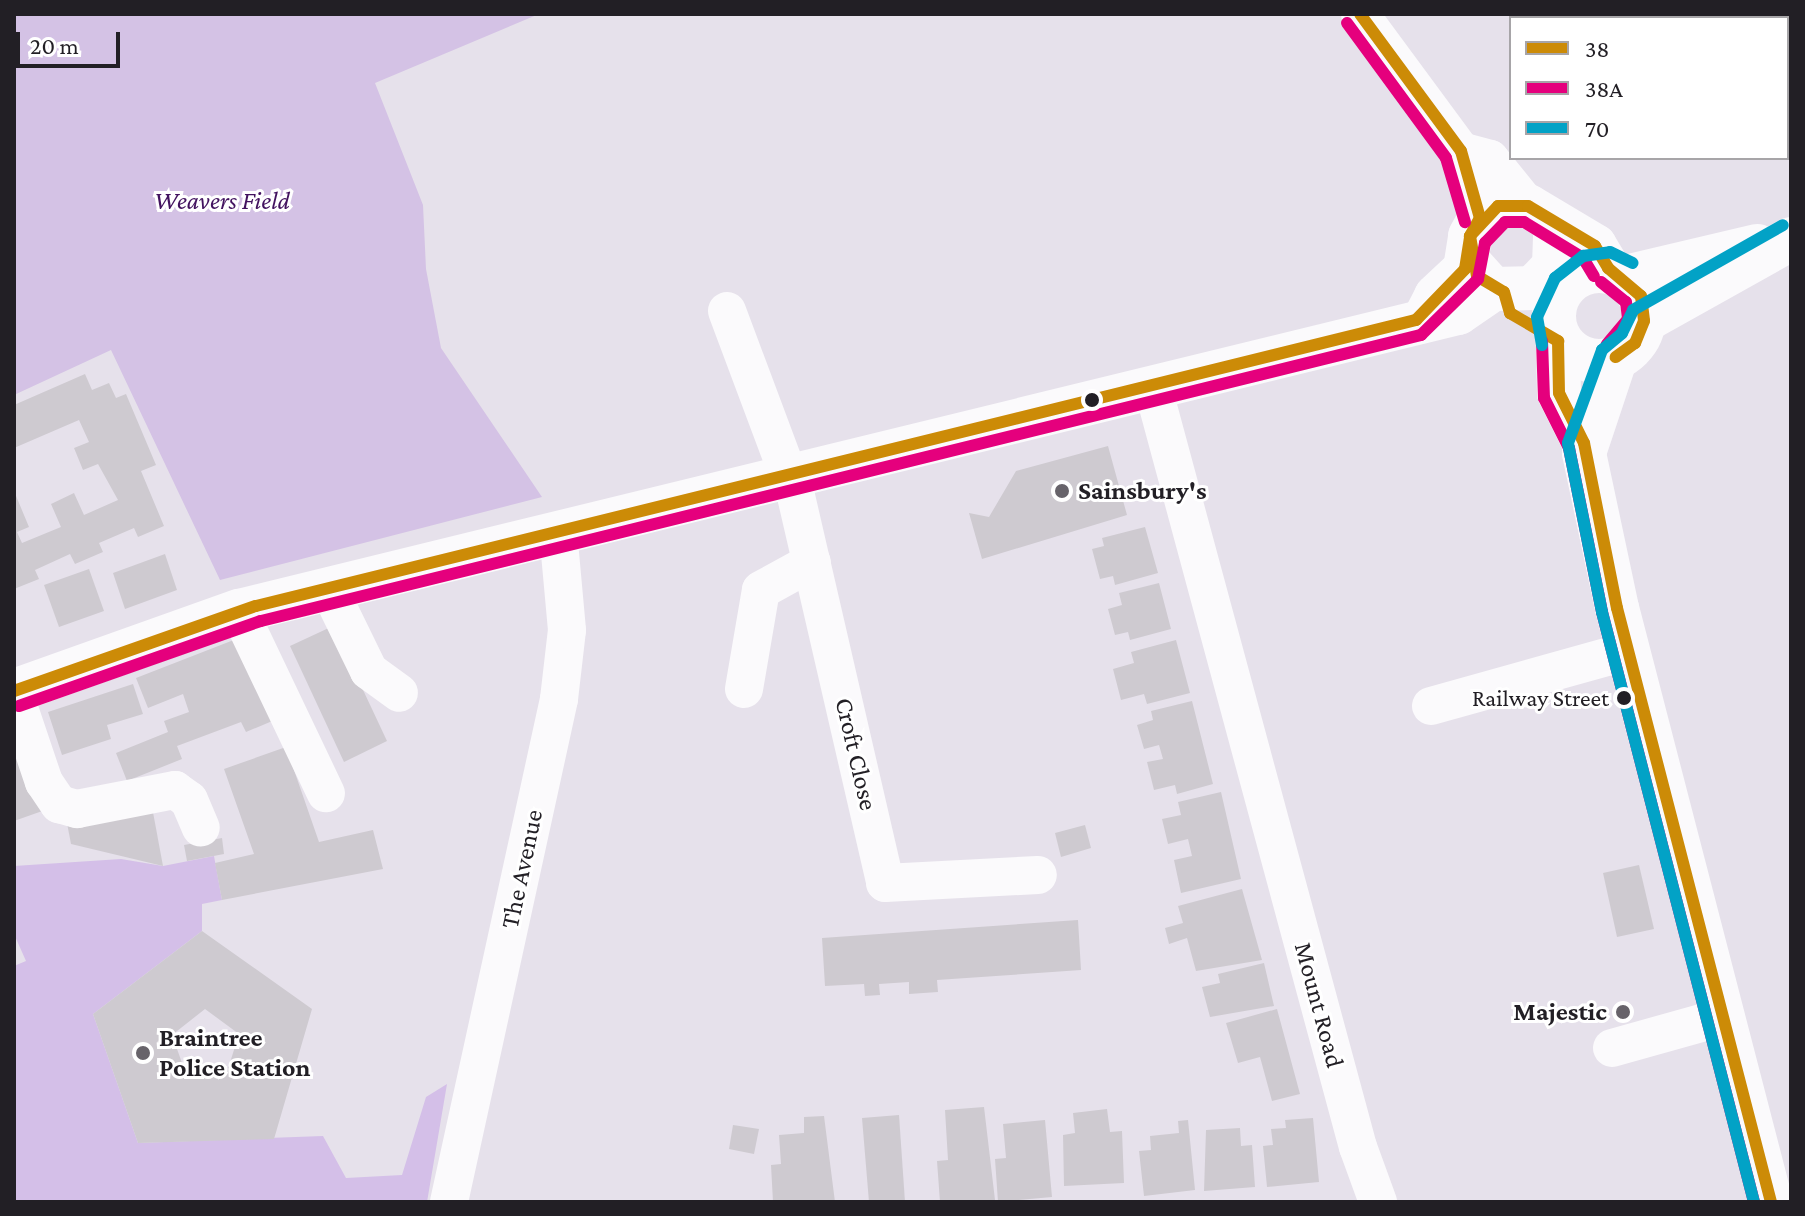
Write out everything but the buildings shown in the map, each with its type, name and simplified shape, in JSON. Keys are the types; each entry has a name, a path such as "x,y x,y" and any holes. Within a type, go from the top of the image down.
{"main road":[{"path":"14,692 239,611 328,587 1153,388 1426,316 1458,313 1486,264 1498,206 1538,214 1595,246 1641,296 1644,321 1635,343 1616,357 1593,361 1510,313 1486,264"},
{"path":"1486,264 1533,288 1554,266 1555,236 1538,214"},
{"path":"1771,1202 1628,651 1584,443 1559,393 1556,338 1565,290 1586,272 1617,272 1791,239"},
{"path":"1644,321 1791,239"},
{"path":"1584,443 1616,357"}],"street":[{"path":"1360,14 1461,151 1486,264"},
{"path":"1461,151 1490,159 1538,214"},
{"name":"Croft Close","path":"727,311 788,477 812,562 885,883 1038,875"},
{"name":"Mount Road","path":"1153,388 1358,1147 1378,1202"},
{"name":"The Avenue","path":"449,1202 559,699 567,630 558,532"},
{"path":"744,689 761,590 812,562"},
{"path":"328,587 369,671 399,693"},
{"path":"239,611 326,793"},
{"path":"1431,706 1628,651"},
{"path":"14,692 44,782 59,804 77,809 175,790 189,800 201,828"},
{"path":"1612,1048 1723,1017"}],"green space":[{"name":"Weavers Field","path":"14,14 539,14 375,83 423,205 426,269 441,348 542,497 220,580 111,350 14,395"}],"shaded area":[{"path":"214,856 222,900 202,904 202,931 93,1014 138,1143 323,1136 346,1178 402,1175 426,1097 447,1084 427,1202 14,1202 14,966 26,961 14,934 14,866 121,859 163,866"}],"transit line":[{"name":"38","path":"1360,14 1461,151 1480,218"},
{"name":"38A","path":"1347,23 1446,158 1465,222"},
{"name":"38","path":"14,691 256,606 1416,320 1465,269 1470,236 1498,206 1528,206 1595,246 1608,268"},
{"name":"38","path":"1480,218 1470,236 1477,276 1504,292 1510,313 1558,341 1559,393 1584,443 1617,608 1771,1202"},
{"name":"38A","path":"19,706 261,621 1421,335 1478,279 1485,243 1505,222 1524,222 1583,258 1594,276"},
{"name":"70","path":"1754,1202 1602,612 1568,443 1602,350 1622,333 1633,310 1783,225"},
{"name":"70","path":"1542,345 1537,317 1555,278 1583,256 1610,252 1633,263"},
{"name":"38","path":"1608,268 1641,296 1644,321 1635,343 1616,357"},
{"name":"38A","path":"1601,282 1626,302 1628,319 1607,344"},
{"name":"38A","path":"1542,341 1544,398 1569,448 1602,612 1754,1202"}],"place":[{"name":"Sainsbury's","path":"1062,491"},
{"name":"Railway Street","path":"1624,698"},
{"name":"Majestic","path":"1623,1012"},
{"name":"Braintree Police Station","path":"143,1053"}]}
